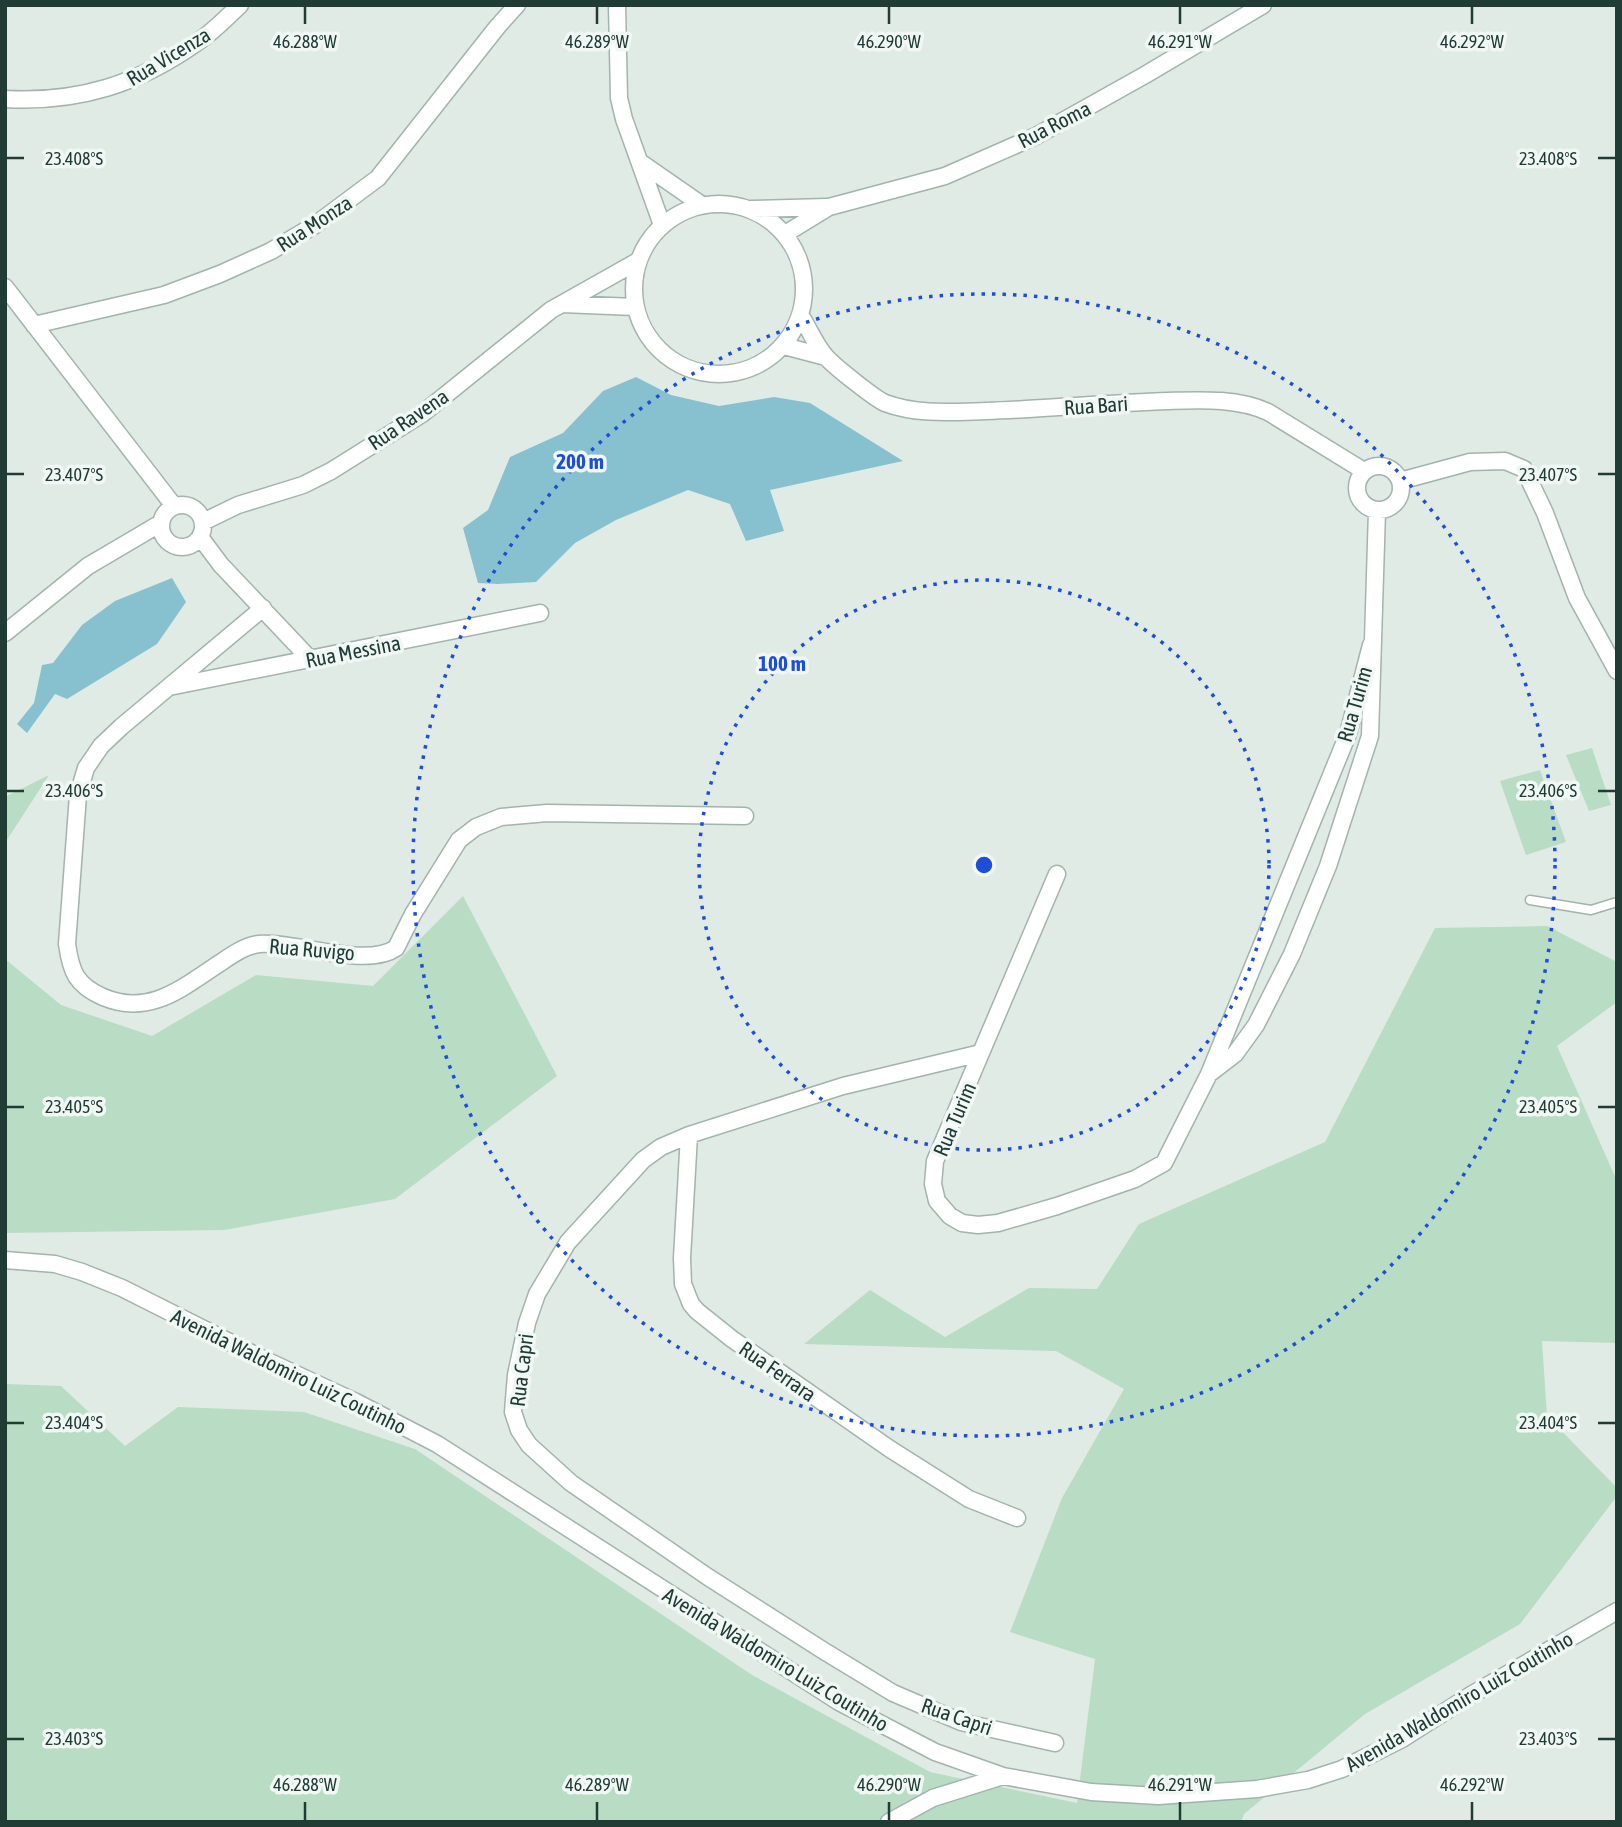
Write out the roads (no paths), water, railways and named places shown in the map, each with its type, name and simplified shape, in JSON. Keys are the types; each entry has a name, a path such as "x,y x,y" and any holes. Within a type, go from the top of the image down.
{"street":[{"name":"Rua Vicenza","path":"5,99 56,99 108,89 146,74 200,41 240,5"},
{"name":"Rua Monza","path":"34,325 164,295 271,251 315,225 377,178 517,5"},
{"path":"617,5 619,98 662,225"},
{"name":"Rua Roma","path":"748,209 829,207 944,176 1036,136 1264,5"},
{"path":"640,162 702,205"},
{"path":"725,204 748,209 769,219 785,234 797,252 804,273 805,295 801,316 784,346 753,367 729,374 704,373 680,365 659,350 644,330 635,307 634,282 638,261 648,241 662,225 680,213 702,205 725,204"},
{"name":"Rua Roma","path":"785,234 829,207"},
{"name":"Rua Ravena","path":"197,528 237,505 303,485 365,450 422,414 562,303 638,261"},
{"path":"5,287 11,302 34,325 145,471 174,545 183,547 197,528"},
{"path":"562,303 635,307"},
{"name":"Rua Bari","path":"801,316 826,357 882,402 907,409 933,412 1206,400 1254,406 1364,471"},
{"name":"Rua Bari","path":"784,346 826,357"},
{"path":"1401,481 1470,462 1505,461 1524,470 1545,513 1577,598 1617,671"},
{"path":"1378,466 1385,467 1392,470 1401,481 1397,502 1384,510 1363,505 1359,499 1357,484 1364,471 1378,466"},
{"path":"5,633 88,566 187,505 197,528 222,565 310,659"},
{"name":"Rua Turim","path":"1209,1074 1235,1054 1256,1025 1292,954 1328,866 1370,736 1377,510"},
{"name":"Rua Ruvigo","path":"263,608 101,746 86,768 78,795 67,944 70,964 77,980 87,990 111,1000 132,1004 153,1002 169,997 234,954 257,944 338,954 379,955 391,951 396,948 413,914 459,840 476,827 502,817 547,813 745,816"},
{"name":"Rua Messina","path":"166,688 540,613"},
{"name":"Rua Turim","path":"1057,874 935,1161 933,1184 937,1201 950,1216 962,1223 998,1223 1057,1206 1135,1179 1164,1163 1209,1074 1348,734 1371,645"},
{"name":"Rua Capri","path":"981,1053 843,1086 689,1135 661,1147 643,1160 568,1242 537,1294 527,1323 516,1375 513,1412 519,1430 529,1445 571,1483 708,1577 893,1693 961,1722 1055,1743"},
{"name":"Rua Ferrara","path":"689,1135 683,1284 685,1293 697,1311 732,1339 890,1450 969,1499 1017,1518"},
{"name":"Avenida Waldomiro Luiz Coutinho","path":"5,1260 55,1264 122,1288 437,1444 839,1702 935,1752 1003,1776 1091,1792 1158,1796 1257,1789 1308,1780 1342,1769 1402,1739 1471,1695 1617,1611"},
{"path":"889,1822 933,1798 1003,1776"}],"lane":[{"path":"1530,900 1591,910 1617,902"}],"water":[{"path":"636,377 671,395 719,406 774,397 810,403 903,461 770,490 784,531 746,541 730,504 688,490 616,520 575,543 536,582 478,583 463,528 488,510 510,457 563,433 603,391"},
{"path":"172,578 186,602 157,644 67,699 55,694 27,733 17,724 34,703 42,665 53,663 82,625 115,601"}]}
